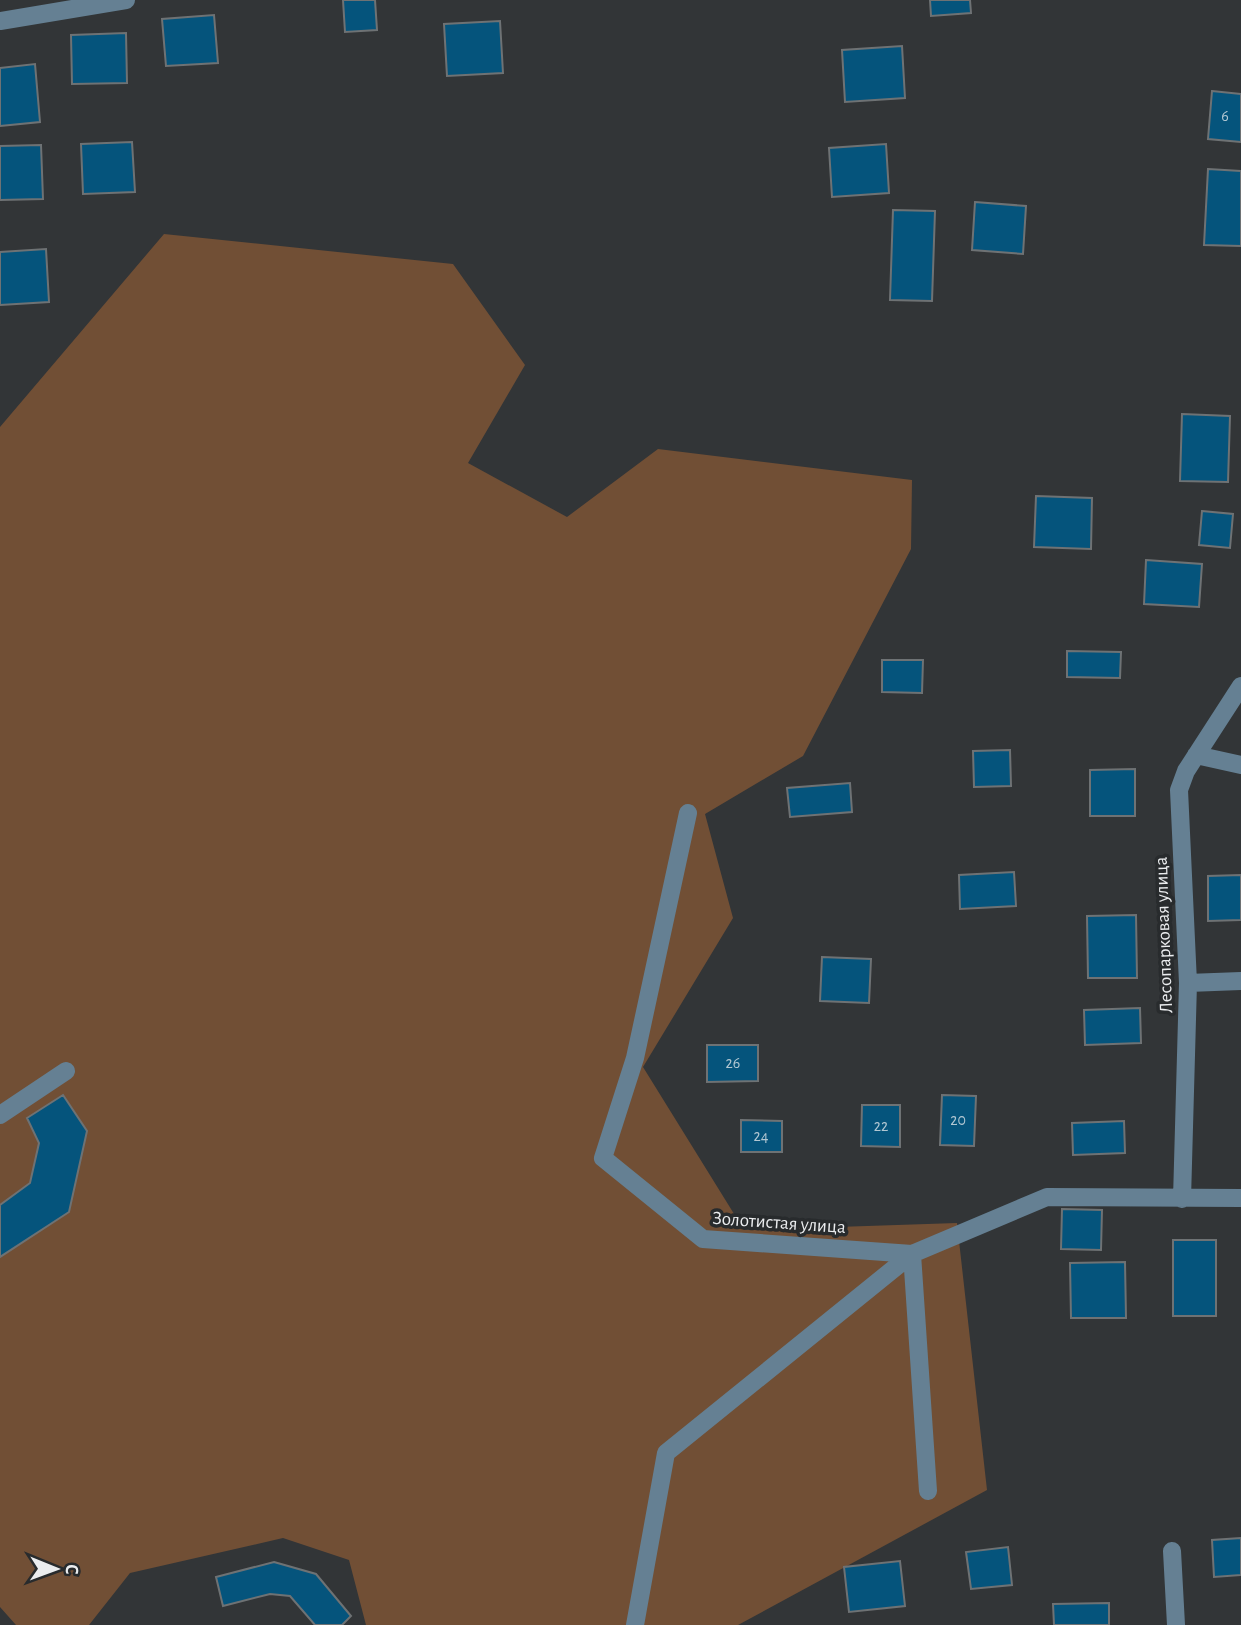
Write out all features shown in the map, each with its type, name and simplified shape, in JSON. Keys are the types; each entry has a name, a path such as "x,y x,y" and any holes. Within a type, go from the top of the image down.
{"street":[{"path":"0,22 126,0"},
{"name":"Лесопарковая улица","path":"1182,1199 1188,983 1179,790 1186,771 1241,686"},
{"path":"1196,755 1241,765"},
{"name":"Золотистая улица","path":"688,813 635,1058 603,1158 703,1239 912,1254 1047,1197 1241,1198"},
{"path":"1188,983 1241,981"},
{"path":"0,1115 66,1071"},
{"path":"912,1254 928,1491"},
{"path":"635,1625 666,1453 912,1254"},
{"path":"1172,1551 1176,1625"}],"shaded area":[{"path":"164,234 453,264 525,365 468,463 567,517 658,449 912,480 911,549 803,756 705,814 733,918 643,1067 744,1230 957,1223 987,1490 738,1625 366,1625 349,1560 283,1538 130,1573 89,1625 16,1625 0,1607 0,427"}],"building":[{"path":"343,0 375,0 377,30 345,32"},
{"path":"930,0 970,0 971,13 931,16"},
{"path":"214,15 218,63 166,66 162,19"},
{"path":"500,21 503,73 447,76 444,24"},
{"path":"126,33 127,83 72,84 71,35"},
{"path":"902,46 905,98 845,102 842,50"},
{"path":"35,64 40,122 0,126 0,68"},
{"path":"1212,91 1241,94 1241,142 1208,139"},
{"path":"132,142 135,192 83,194 81,144"},
{"path":"886,144 889,193 832,197 829,148"},
{"path":"41,145 43,199 0,200 0,146"},
{"path":"1208,169 1241,171 1241,246 1204,245"},
{"path":"975,202 1026,206 1023,254 972,250"},
{"path":"893,210 935,211 932,301 890,300"},
{"path":"46,249 49,302 0,305 0,252"},
{"path":"1182,414 1230,416 1228,482 1180,481"},
{"path":"1036,496 1092,498 1091,549 1034,547"},
{"path":"1202,511 1233,514 1230,548 1199,545"},
{"path":"1146,560 1202,564 1199,607 1144,604"},
{"path":"1067,651 1121,652 1120,678 1067,677"},
{"path":"882,660 923,660 922,693 882,692"},
{"path":"1010,750 1011,786 974,787 973,751"},
{"path":"1135,769 1135,816 1090,816 1090,770"},
{"path":"850,783 852,812 790,817 787,788"},
{"path":"1014,872 1016,906 960,909 959,875"},
{"path":"1241,875 1241,920 1208,921 1208,876"},
{"path":"1136,915 1137,978 1088,978 1087,916"},
{"path":"822,957 871,959 869,1003 820,1001"},
{"path":"1140,1008 1141,1043 1085,1045 1084,1010"},
{"path":"707,1045 758,1045 758,1081 707,1082"},
{"path":"63,1095 87,1131 69,1212 0,1257 0,1205 30,1183 39,1143 27,1118"},
{"path":"942,1095 976,1096 974,1146 940,1145"},
{"path":"862,1105 900,1105 900,1147 861,1146"},
{"path":"741,1120 782,1121 782,1152 741,1152"},
{"path":"1124,1121 1125,1153 1073,1155 1072,1123"},
{"path":"1062,1209 1102,1210 1101,1250 1061,1249"},
{"path":"1173,1240 1216,1240 1216,1316 1173,1316"},
{"path":"1125,1262 1126,1318 1071,1318 1070,1263"},
{"path":"1241,1538 1241,1575 1214,1577 1212,1540"},
{"path":"1008,1547 1012,1585 971,1589 966,1552"},
{"path":"900,1561 905,1606 849,1612 844,1567"},
{"path":"274,1562 316,1574 351,1616 342,1625 315,1625 290,1596 270,1594 223,1606 216,1577"},
{"path":"1109,1603 1109,1625 1054,1625 1053,1604"}]}
